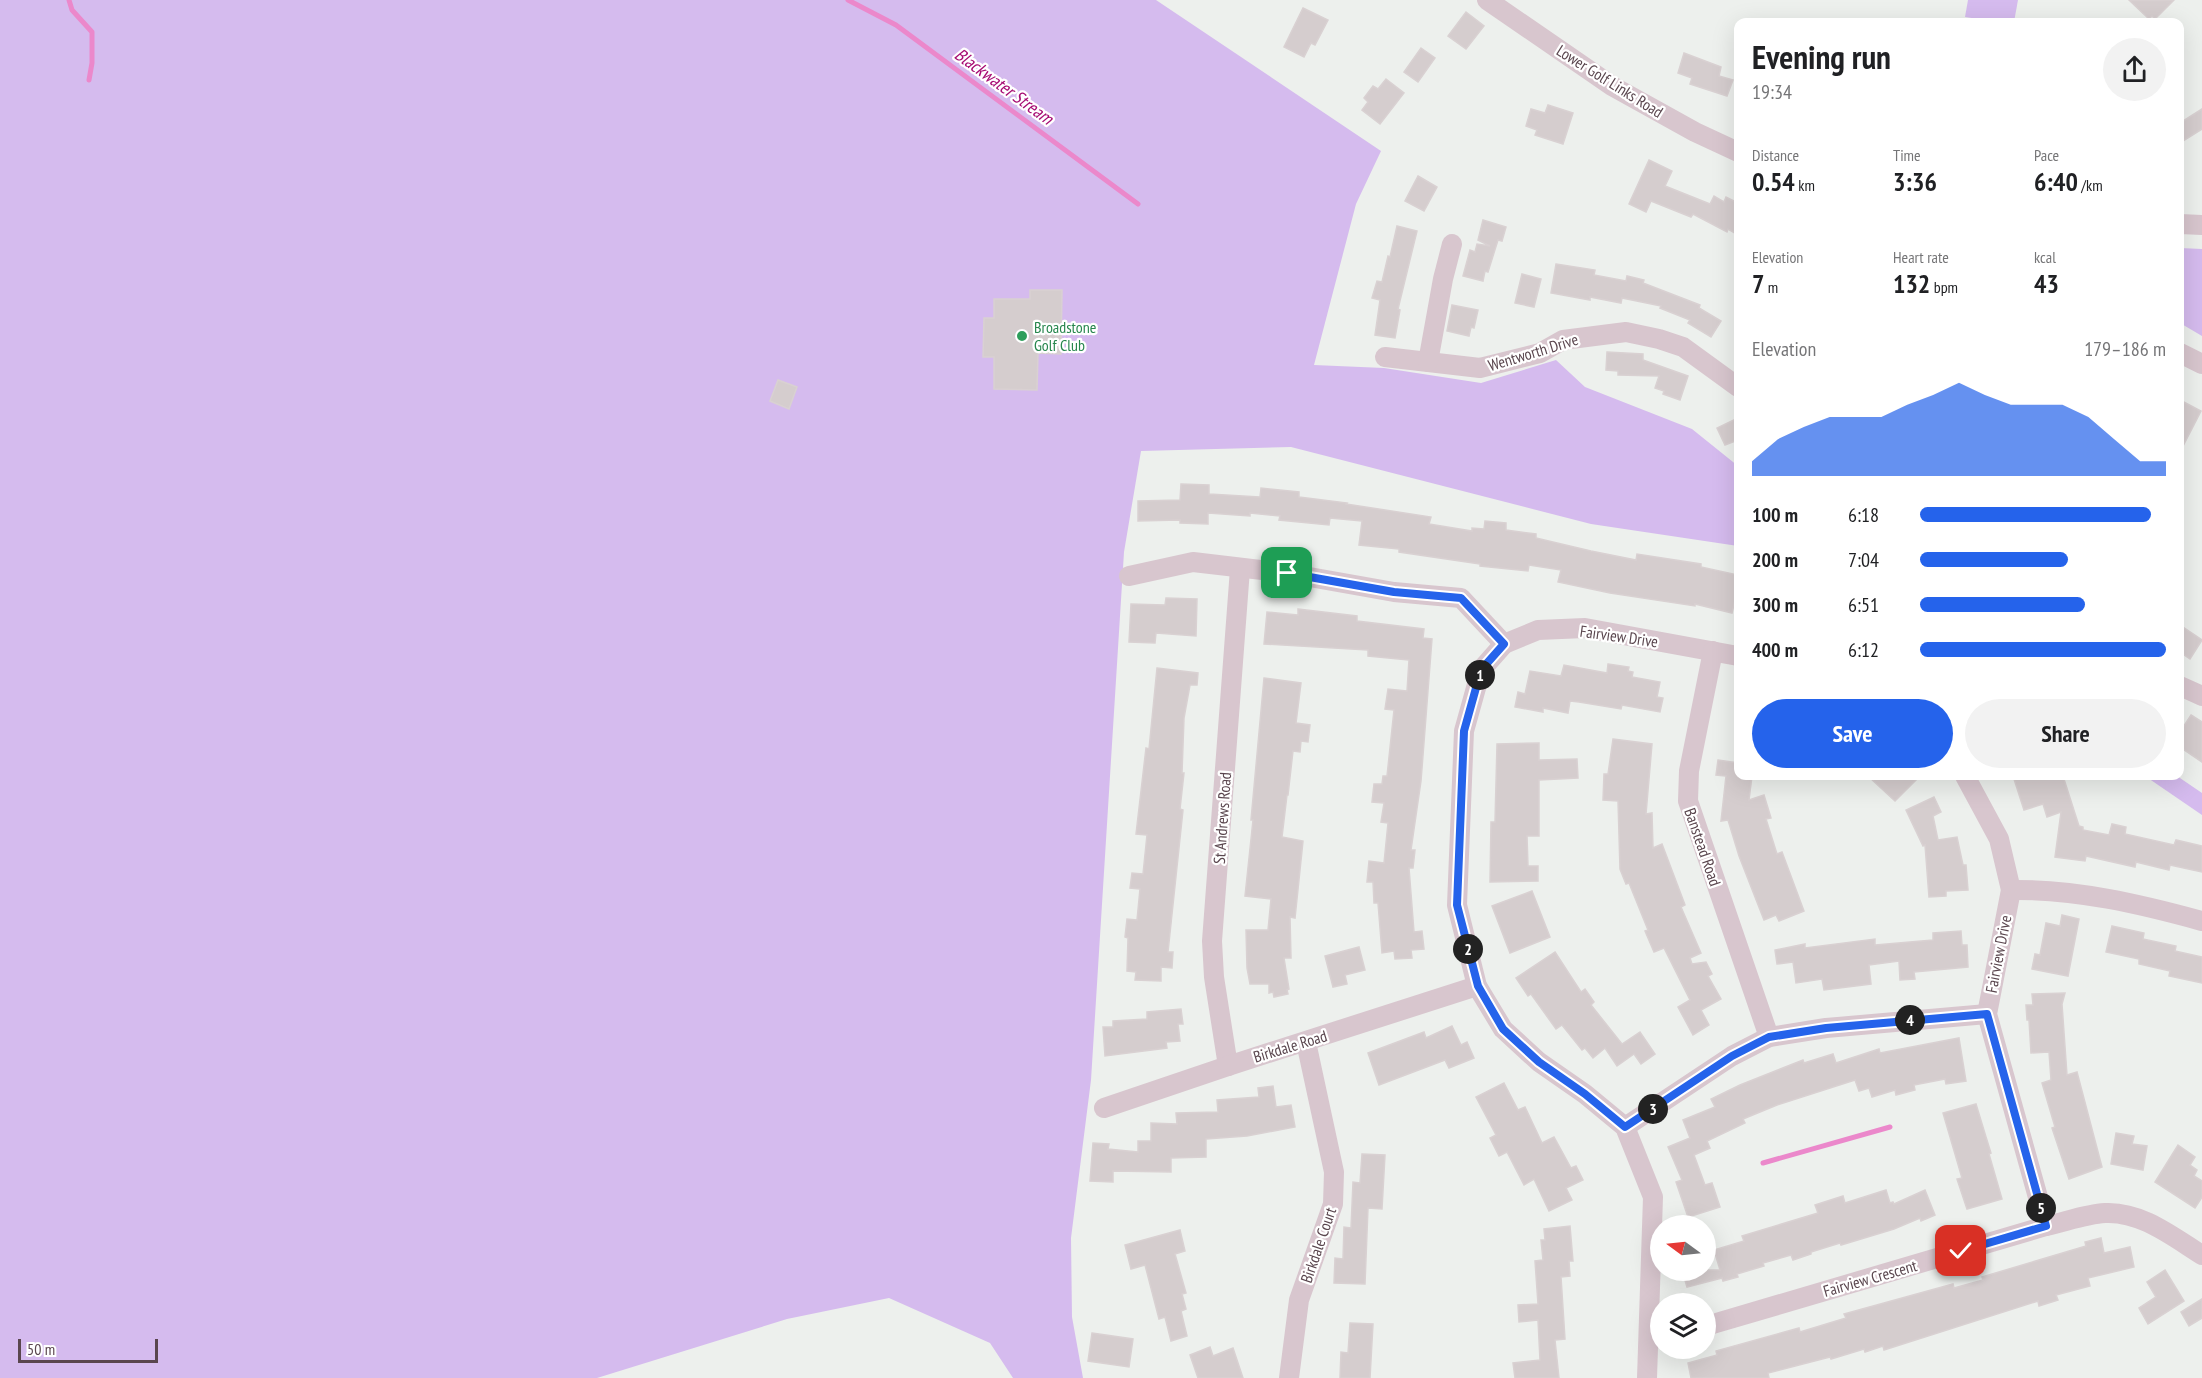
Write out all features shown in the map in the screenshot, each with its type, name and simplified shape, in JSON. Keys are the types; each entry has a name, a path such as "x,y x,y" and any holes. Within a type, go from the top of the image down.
{"street":[{"name":"Lower Golf Links Road","path":"1487,0 1612,86 1695,132 1734,150"},
{"path":"2184,224 2202,225"},
{"path":"1428,362 1443,279 1452,244"},
{"name":"Wentworth Drive","path":"1385,357 1480,368 1540,352 1563,340 1626,332 1683,347 1734,384"},
{"path":"2184,355 2202,364"},
{"path":"1129,576 1193,562 1287,573 1394,592 1461,598 1504,644 1481,670 1464,731 1457,905 1478,986 1503,1029 1539,1062 1585,1094 1625,1127 1653,1197 1654,1293"},
{"name":"St Andrews Road","path":"1228,1066 1214,977 1212,941 1240,569"},
{"name":"Fairview Drive","path":"1504,644 1538,630 1585,628 1734,655"},
{"name":"Banstead Road","path":"1713,651 1689,771 1688,801 1769,1037"},
{"path":"2184,688 2202,696"},
{"name":"Fairview Drive","path":"1967,780 1999,839 2011,890 1987,1014 2046,1226"},
{"path":"2011,890 2094,896 2202,921"},
{"name":"Birkdale Road","path":"1104,1108 1478,986"},
{"path":"1625,1127 1732,1056 1769,1037 1826,1028 1987,1014"},
{"name":"Birkdale Court","path":"1289,1378 1299,1300 1332,1204 1334,1172 1306,1042"},
{"name":"Fairview Crescent","path":"1716,1323 2046,1226 2103,1213 2119,1213 2148,1222 2202,1255"},
{"path":"1647,1378 1651,1359"}],"shaded area":[{"path":"0,0 1156,0 1381,151 1356,204 1314,365 1384,368 1481,383 1556,360 1585,387 1692,429 1734,463 1734,545 1591,524 1291,447 1141,451 1124,552 1091,1080 1071,1238 1072,1317 1083,1378 1013,1378 990,1343 889,1298 787,1319 597,1378 0,1378"},
{"path":"1968,0 2018,0 2015,18 1965,17"},
{"path":"2184,248 2202,249 2202,336 2184,325"},
{"path":"2151,780 2183,780 2202,793 2202,815"}],"building":[{"path":"2129,0 2174,0 2156,18 2152,16 2148,18"},
{"path":"1303,8 1328,20 1315,45 1311,43 1304,57 1284,47"},
{"path":"1466,12 1484,26 1466,49 1448,36"},
{"path":"1421,48 1435,58 1418,82 1404,72"},
{"path":"1684,53 1721,67 1719,76 1733,80 1727,96 1690,84 1692,78 1678,73"},
{"path":"1386,79 1404,93 1380,124 1362,110 1368,102 1364,98 1373,86 1378,89"},
{"path":"1548,105 1573,113 1563,144 1535,135 1537,130 1526,126 1531,109 1545,113"},
{"path":"2202,109 2202,129 2184,140 2184,120"},
{"path":"1649,160 1672,171 1665,186 1710,204 1714,196 1724,202 1726,197 1734,201 1734,233 1728,229 1727,232 1693,214 1691,217 1651,201 1646,212 1629,204"},
{"path":"1418,176 1437,187 1424,211 1405,201"},
{"path":"1483,220 1506,227 1502,241 1498,240 1483,281 1463,276 1470,250 1475,252 1477,244 1490,246 1478,240"},
{"path":"1397,226 1417,231 1398,309 1400,310 1395,338 1375,335 1380,300 1372,298 1377,281 1382,282"},
{"path":"1556,264 1595,270 1594,275 1626,281 1627,276 1644,280 1643,283 1700,305 1699,308 1721,321 1711,337 1688,323 1690,320 1660,308 1661,306 1622,298 1621,303 1551,293"},
{"path":"1522,274 1541,279 1534,307 1515,303"},
{"name":"Broadstone Golf Club","path":"1030,290 1062,290 1061,354 1038,353 1037,390 994,389 994,357 983,357 984,318 994,318 994,299 1030,299"},
{"path":"1452,305 1478,310 1474,328 1471,327 1469,336 1447,331"},
{"path":"1607,352 1643,354 1643,360 1688,376 1680,400 1663,394 1664,391 1655,388 1659,376 1618,375 1618,371 1606,370"},
{"path":"778,380 797,387 789,409 770,401"},
{"path":"2184,402 2201,411 2184,444"},
{"path":"1734,420 1734,442 1725,445 1717,428"},
{"path":"1181,484 1209,485 1209,494 1260,497 1261,488 1299,492 1299,497 1431,517 1429,524 1472,531 1472,528 1484,529 1485,521 1506,523 1506,530 1536,534 1536,538 1591,551 1636,560 1637,554 1701,564 1701,567 1734,574 1734,605 1732,613 1695,604 1695,606 1610,593 1558,582 1561,570 1529,565 1528,571 1480,566 1480,564 1399,552 1399,549 1359,545 1362,521 1330,518 1329,525 1279,520 1280,516 1250,513 1250,516 1208,513 1208,524 1180,523 1180,520 1138,521 1138,501 1180,500"},
{"path":"1166,598 1197,599 1196,636 1156,633 1155,643 1129,642 1131,604 1165,605"},
{"path":"1298,609 1357,616 1357,621 1424,629 1423,638 1432,639 1421,781 1411,850 1415,850 1413,868 1409,868 1414,932 1422,931 1424,949 1411,950 1412,958 1395,959 1394,951 1382,953 1378,903 1374,903 1373,882 1367,882 1369,861 1384,863 1388,823 1381,822 1384,803 1372,802 1374,784 1382,784 1383,776 1387,776 1394,710 1385,709 1388,689 1407,691 1409,660 1368,656 1368,650 1264,644 1267,612 1298,615"},
{"path":"2184,628 2202,640 2190,659 2184,655"},
{"path":"1608,664 1629,667 1628,671 1633,672 1632,677 1660,682 1657,697 1663,698 1660,712 1622,705 1621,709 1570,701 1568,713 1543,708 1543,712 1515,707 1518,692 1525,694 1530,671 1561,676 1564,665 1607,673"},
{"path":"1157,668 1198,673 1197,685 1190,685 1184,718 1182,773 1184,773 1180,809 1183,810 1168,952 1173,952 1172,968 1161,967 1161,981 1135,980 1136,972 1127,971 1128,938 1125,937 1127,919 1137,920 1140,889 1130,888 1132,873 1143,874 1147,835 1136,834 1146,748 1149,749"},
{"path":"1264,678 1301,683 1296,723 1310,725 1308,742 1301,741 1300,752 1293,751 1282,837 1303,841 1295,918 1290,917 1291,958 1284,958 1289,989 1288,994 1274,997 1273,992 1269,993 1269,984 1250,984 1247,968 1246,930 1268,930 1271,899 1245,896"},
{"path":"2191,715 2202,722 2202,762 2184,750 2184,726"},
{"path":"1613,739 1652,744 1646,814 1652,813 1653,848 1662,844 1685,905 1681,907 1701,953 1690,958 1692,964 1706,962 1712,974 1708,976 1721,999 1701,1010 1709,1025 1693,1035 1678,1007 1690,1000 1664,948 1654,952 1645,931 1648,930 1629,883 1626,884 1620,869 1618,801 1603,800 1604,774 1608,774"},
{"path":"1539,743 1539,760 1577,759 1578,778 1539,780 1539,836 1527,836 1528,866 1538,866 1538,881 1490,882 1491,822 1495,822 1497,744"},
{"path":"1718,760 1734,762 1734,780 1752,780 1749,800 1764,795 1771,818 1766,819 1777,854 1782,852 1804,911 1779,921 1776,915 1764,920 1739,856 1728,820 1721,821 1726,776 1716,775"},
{"path":"1872,780 1916,780 1895,801"},
{"path":"2014,780 2064,780 2079,826 2083,827 2083,830 2109,835 2112,824 2126,827 2125,834 2174,845 2176,840 2202,846 2202,872 2170,865 2169,870 2136,862 2135,867 2086,856 2085,861 2055,857 2061,812 2047,817 2043,804 2024,810"},
{"path":"1934,797 1941,812 1933,816 1938,840 1957,837 1963,865 1966,865 1968,890 1946,891 1946,896 1929,897 1925,845 1923,846 1906,810"},
{"path":"1532,891 1550,937 1510,953 1492,906"},
{"path":"2062,915 2079,919 2068,976 2032,969 2035,954 2040,955 2046,923 2060,926"},
{"path":"2112,926 2144,933 2143,939 2176,946 2175,951 2202,957 2202,983 2169,976 2170,971 2139,964 2139,959 2106,952"},
{"path":"1961,931 1962,945 1967,945 1968,967 1914,972 1915,979 1900,980 1899,961 1869,965 1871,984 1824,990 1822,979 1796,983 1793,962 1777,964 1775,950 1805,944 1805,948 1875,939 1875,945 1933,940 1933,933"},
{"path":"1359,947 1365,970 1345,975 1347,984 1333,987 1325,956"},
{"path":"1555,952 1581,992 1585,989 1594,1002 1591,1005 1622,1044 1640,1032 1655,1054 1641,1064 1634,1054 1617,1066 1605,1048 1593,1058 1585,1048 1582,1050 1562,1025 1556,1029 1531,994 1528,996 1516,978"},
{"path":"2065,993 2062,1004 2067,1075 2077,1072 2102,1167 2069,1179 2052,1128 2055,1127 2042,1083 2051,1080 2049,1052 2031,1053 2026,1005 2033,1005 2032,994"},
{"path":"1181,1009 1183,1024 1178,1024 1180,1041 1166,1042 1167,1048 1105,1056 1103,1027 1113,1027 1113,1021 1147,1019 1147,1012"},
{"path":"1452,1026 1461,1045 1467,1042 1474,1058 1449,1068 1445,1060 1379,1085 1368,1053 1424,1032 1426,1038"},
{"path":"1959,1038 1966,1081 1946,1084 1945,1079 1914,1085 1915,1090 1896,1095 1895,1090 1872,1097 1869,1088 1859,1091 1855,1080 1777,1105 1743,1119 1745,1123 1707,1141 1710,1148 1694,1155 1705,1185 1712,1183 1720,1207 1687,1215 1676,1182 1682,1180 1668,1147 1690,1138 1683,1120 1715,1107 1711,1099 1803,1060 1804,1063 1833,1054 1836,1063 1879,1049 1880,1053"},
{"path":"1504,1083 1518,1110 1525,1107 1542,1143 1554,1137 1571,1168 1576,1166 1583,1180 1566,1188 1572,1200 1549,1211 1534,1179 1524,1185 1507,1152 1499,1156 1490,1138 1496,1135 1476,1097"},
{"path":"1273,1086 1276,1107 1291,1105 1295,1127 1247,1136 1206,1139 1206,1157 1171,1158 1171,1172 1113,1171 1113,1182 1090,1181 1093,1143 1109,1144 1108,1149 1138,1152 1138,1141 1151,1141 1151,1123 1177,1124 1176,1113 1218,1112 1217,1100 1259,1097 1258,1088"},
{"path":"1976,1104 2002,1199 1967,1209 1957,1179 1962,1178 1943,1113"},
{"path":"2116,1133 2134,1136 2132,1144 2147,1146 2143,1170 2111,1164"},
{"path":"2178,1145 2195,1157 2190,1165 2197,1170 2194,1176 2202,1181 2202,1197 2195,1208 2155,1182"},
{"path":"1362,1154 1385,1155 1382,1209 1368,1208 1365,1284 1334,1283 1335,1258 1343,1259 1344,1227 1351,1228 1353,1182 1360,1183"},
{"path":"1886,1190 1890,1203 1894,1204 1925,1190 1935,1215 1841,1245 1840,1243 1811,1252 1811,1254 1793,1260 1791,1255 1763,1263 1764,1266 1737,1274 1738,1277 1723,1281 1722,1278 1716,1280 1716,1270 1720,1270 1716,1249 1744,1241 1742,1236 1818,1213 1815,1205 1843,1196 1845,1203"},
{"path":"1570,1226 1573,1261 1569,1261 1570,1276 1561,1277 1565,1339 1555,1340 1559,1378 1515,1378 1513,1363 1540,1360 1538,1320 1519,1322 1518,1305 1538,1304 1535,1261 1543,1260 1541,1240 1545,1240 1544,1229"},
{"path":"1180,1230 1185,1251 1175,1254 1186,1293 1182,1294 1186,1309 1181,1311 1187,1336 1171,1341 1165,1317 1159,1319 1145,1265 1131,1269 1125,1245"},
{"path":"2101,1238 2104,1253 2130,1247 2134,1267 2088,1278 2090,1286 2056,1295 2058,1300 2039,1306 2038,1301 1884,1350 1883,1346 1865,1352 1864,1349 1831,1359 1830,1357 1768,1373 1769,1378 1691,1378 1688,1363 1702,1359 1716,1359 1716,1351 1799,1328 1800,1332 1846,1318 1844,1314 1953,1284 1954,1288 1983,1280 1982,1277 2086,1246 2085,1242"},
{"path":"2165,1270 2184,1301 2148,1324 2139,1308 2156,1297 2147,1282"},
{"path":"1685,1281 1710,1281 1687,1287"},
{"path":"2202,1299 2202,1318 2189,1326 2181,1312"},
{"path":"1350,1323 1373,1324 1370,1378 1340,1378 1341,1352 1348,1353"},
{"path":"1092,1333 1133,1339 1129,1367 1088,1361"},
{"path":"1210,1347 1213,1356 1233,1348 1243,1378 1198,1378 1190,1355"}],"waterway":[{"path":"69,0 72,10 92,32 92,63 89,80"},
{"name":"Blackwater Stream","path":"848,0 896,25 1138,204"},
{"path":"1763,1163 1890,1127"}],"place":[{"name":"Broadstone Golf Club","path":"1022,336"}],"route":[{"path":"1287,573 1394,592 1461,598 1504,644 1481,670 1464,731 1457,905 1478,986 1503,1029 1539,1062 1585,1094 1625,1127 1732,1056 1769,1037 1826,1028 1987,1014 2046,1226 1961,1251"}]}
